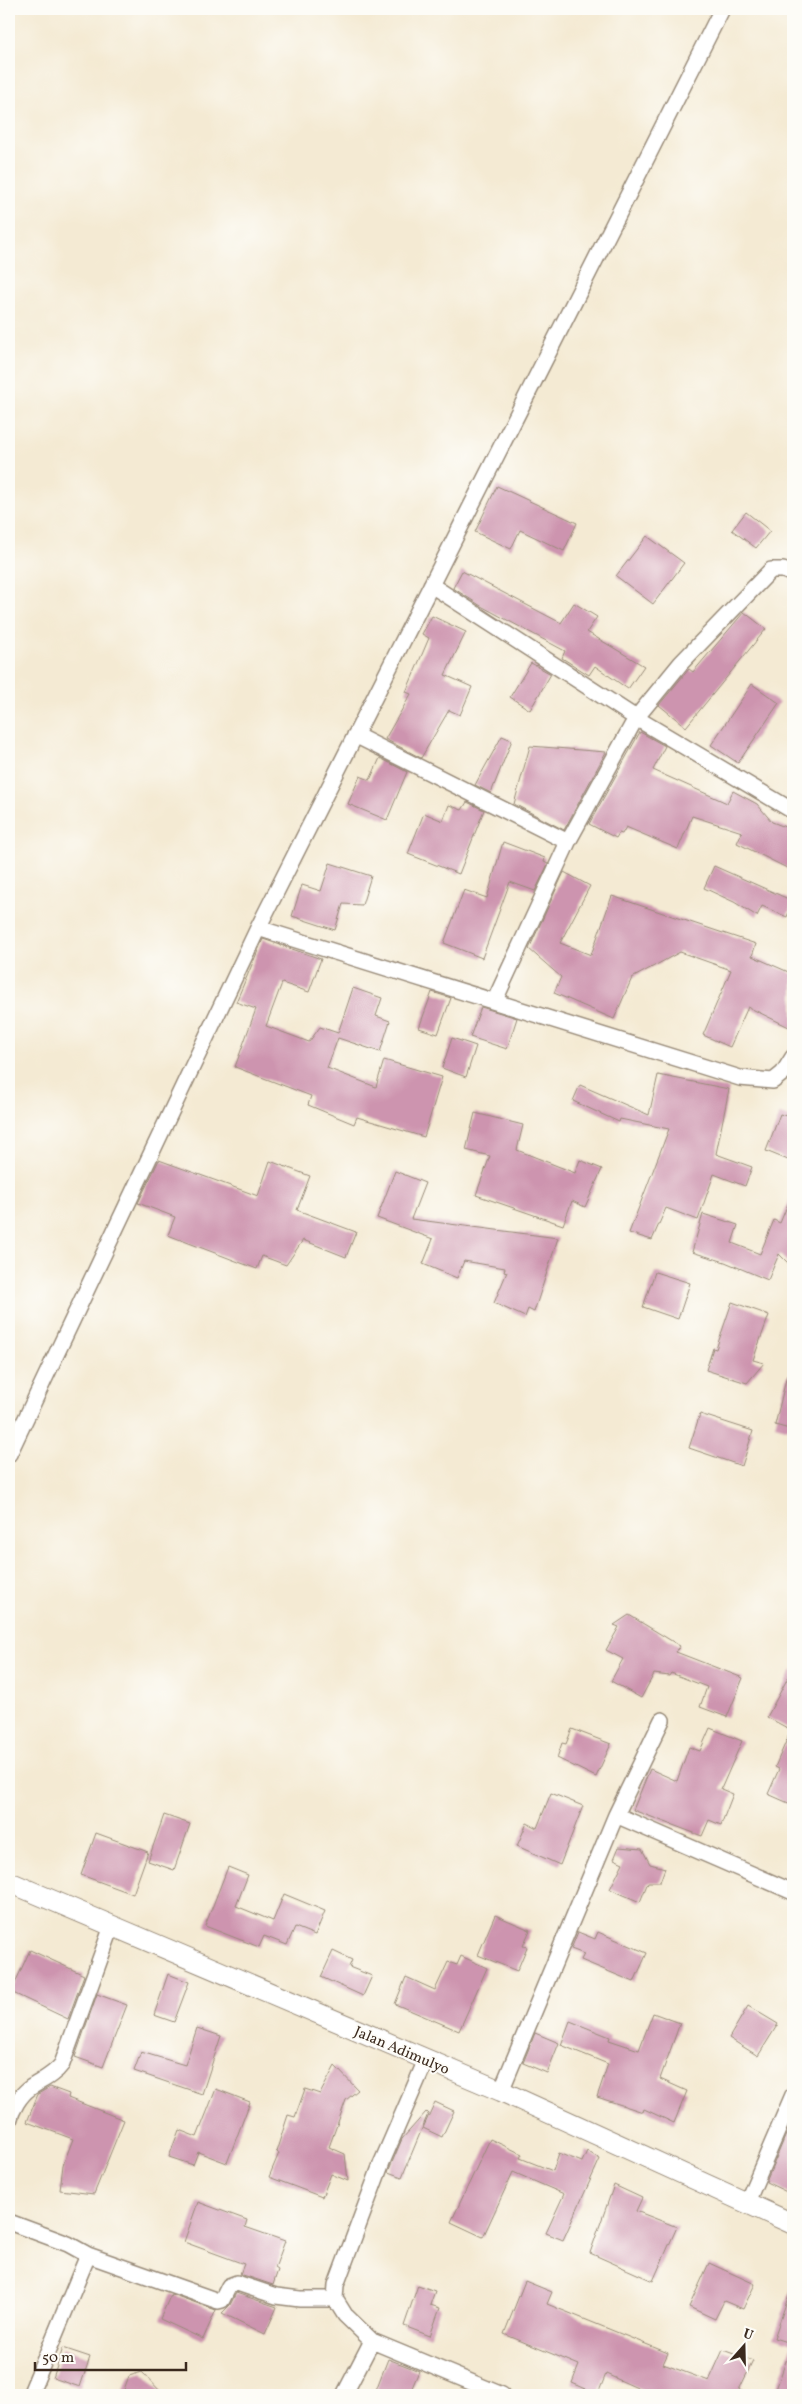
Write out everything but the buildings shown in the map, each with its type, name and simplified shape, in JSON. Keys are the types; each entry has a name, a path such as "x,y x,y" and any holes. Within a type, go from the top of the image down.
{"street":[{"path":"9,1454 258,928 722,9"},
{"path":"495,1000 568,842 636,718 681,663 771,570 783,570 793,574"},
{"path":"431,585 636,718 793,811"},
{"path":"355,735 568,842"},
{"path":"258,928 495,1000 740,1078 773,1081 783,1073 793,1057"},
{"path":"501,2091 616,1815 662,1720"},
{"path":"616,1815 793,1892"},
{"name":"Jalan Adimulyo","path":"9,1882 501,2091 793,2224"},
{"path":"9,2121 17,2103 28,2089 58,2070 62,2064 112,1926"},
{"path":"426,2060 382,2162 336,2285 335,2299 345,2315 372,2341 502,2395"},
{"path":"747,2202 793,2095"},
{"path":"9,2222 68,2244 88,2255 218,2301 222,2300 229,2286 237,2283 276,2296 300,2299 335,2299"},
{"path":"30,2395 88,2255"},
{"path":"344,2395 372,2341"}]}
